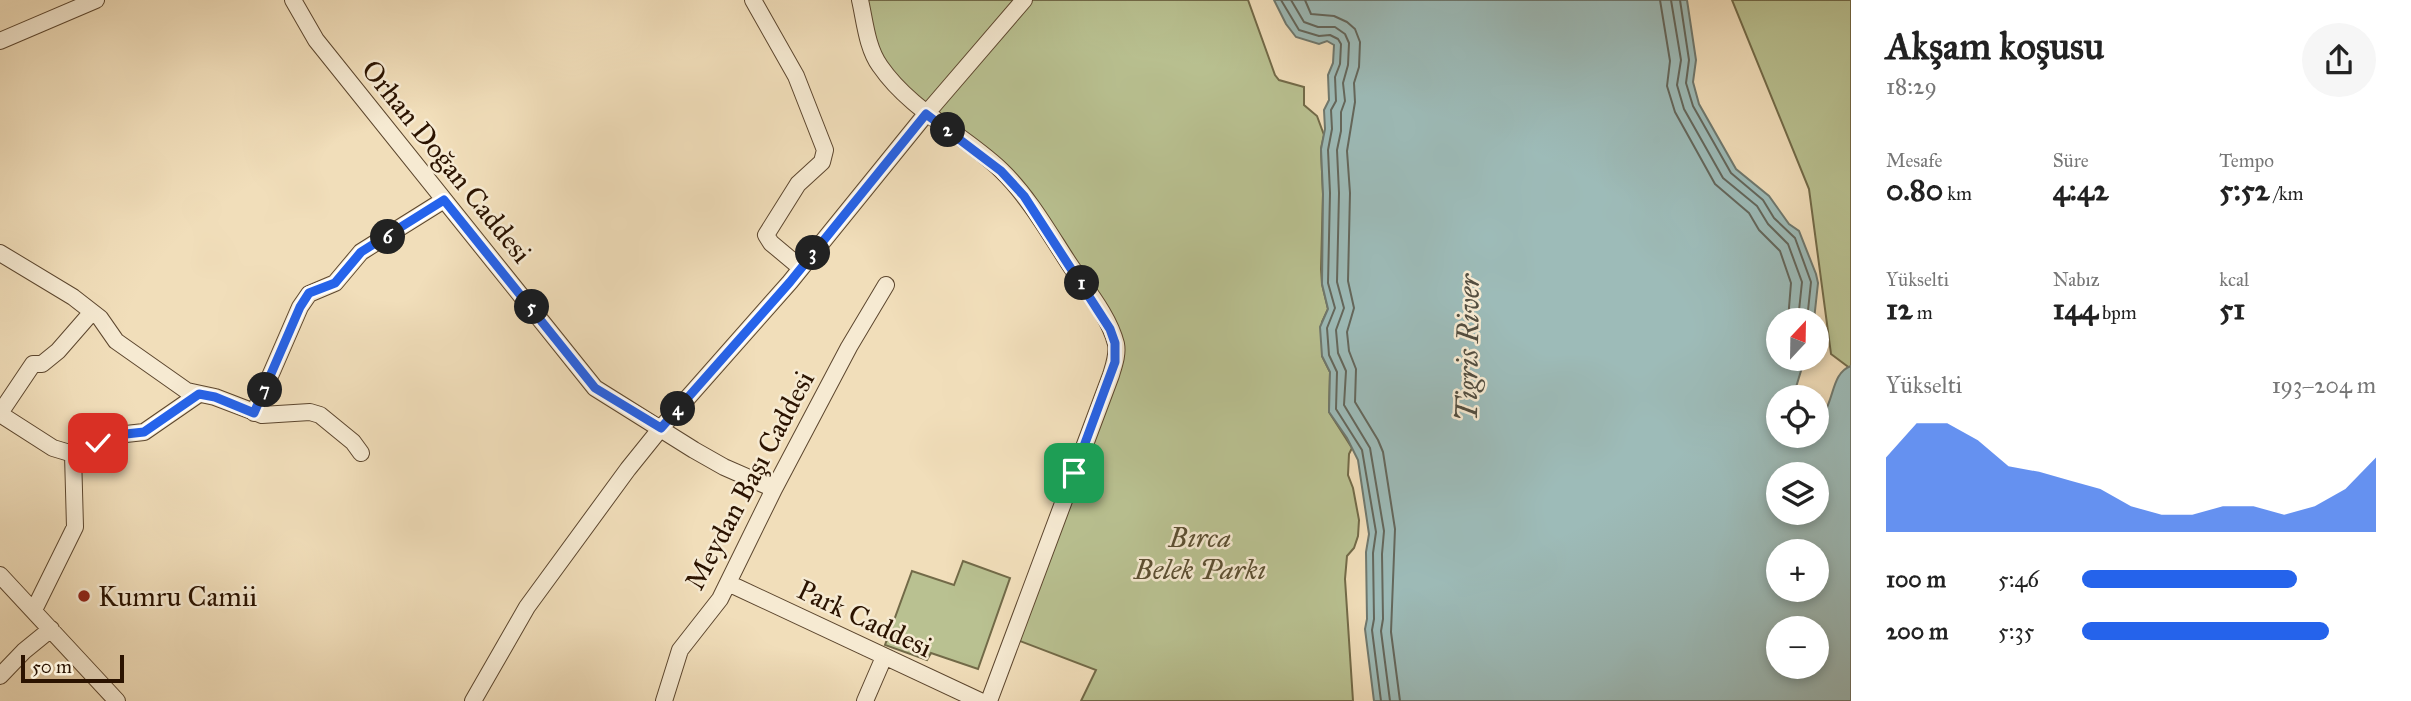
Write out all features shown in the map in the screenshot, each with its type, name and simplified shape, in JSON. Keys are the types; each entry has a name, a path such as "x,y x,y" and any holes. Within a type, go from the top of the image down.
{"street":[{"path":"0,41 96,0"},
{"name":"Orhan Doğan Caddesi","path":"293,0 316,40 595,388 724,467 774,489"},
{"path":"752,0 796,76 825,150 822,162 798,184 766,235 771,243 801,268"},
{"path":"860,0 876,60 892,81 926,114 1001,171 1024,196 1100,312 1110,329 1117,352 1111,375 989,701"},
{"path":"473,701 527,607 590,519 661,428 801,268 926,114 1024,0"},
{"path":"254,413 300,307 309,293 335,283 361,252 444,200"},
{"path":"0,253 73,297 92,312 116,341 187,391 215,397 262,415 310,412 320,415 353,442 361,453"},
{"name":"Meydan Başı Caddesi","path":"663,701 680,650 720,598 849,347 886,285"},
{"path":"92,312 58,351 42,364 33,364 0,414 52,448 73,454 117,435 144,432 199,394"},
{"path":"34,610 75,527 73,454"},
{"path":"0,575 117,701"},
{"name":"Park Caddesi","path":"728,583 980,701"},
{"path":"0,676 24,651 51,629"},
{"path":"865,701 884,657"}],"green space":[{"name":"Bırca Belek Parkı","path":"860,0 1248,0 1275,75 1279,80 1304,87 1304,105 1317,116 1324,135 1321,149 1321,269 1328,309 1322,322 1322,356 1330,372 1329,412 1352,448 1348,475 1359,520 1354,548 1347,556 1345,579 1353,701 1081,701 1096,670 1012,638 1117,352 1024,196 892,81"},
{"path":"1732,0 1851,0 1851,369 1831,354 1829,308 1825,308 1809,189"},
{"path":"963,561 1010,578 978,669 931,653 927,660 885,645 912,571 954,585"}],"water":[{"name":"Tigris River","path":"1274,0 1687,0 1696,60 1693,82 1699,104 1736,169 1769,196 1789,224 1799,231 1818,283 1815,308 1766,308 1766,371 1801,371 1797,385 1766,385 1766,448 1829,448 1829,402 1839,376 1851,366 1851,701 1374,701 1365,629 1366,552 1369,534 1358,460 1329,412 1330,372 1322,356 1320,327 1328,309 1322,284 1321,149 1325,129 1324,110 1329,100 1328,75 1333,63 1334,45 1327,41 1319,44 1296,37"}],"place":[{"name":"Kumru Camii","path":"84,596"}],"route":[{"path":"98,443 117,435 144,432 199,394 215,397 254,413 300,307 309,293 335,283 361,252 444,200 595,388 661,428 790,282 926,114 976,150 1001,171 1024,196 1110,329 1117,352 1115,362 1074,473"}]}
